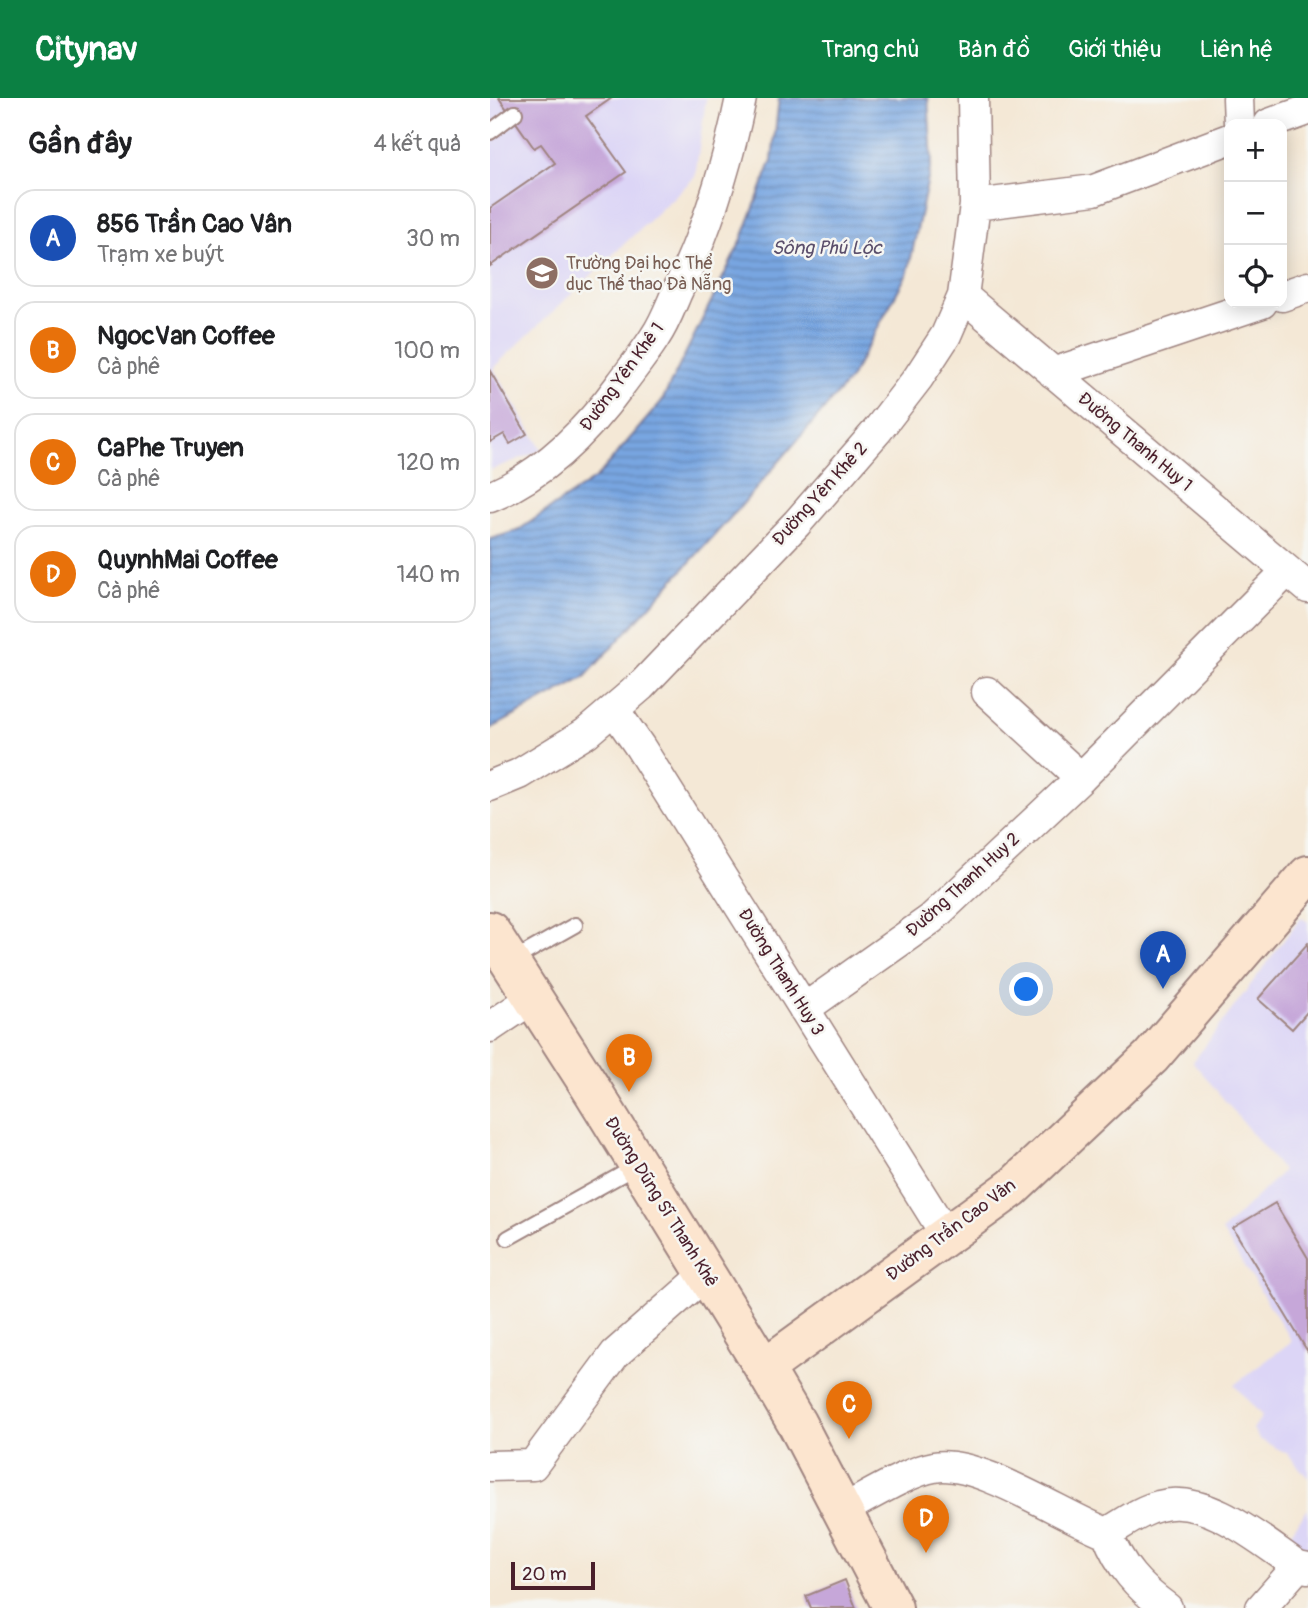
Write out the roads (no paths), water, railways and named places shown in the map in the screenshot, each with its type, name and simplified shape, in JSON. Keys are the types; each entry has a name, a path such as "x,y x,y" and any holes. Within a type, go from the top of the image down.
{"main road":[{"name":"Đường Trần Cao Vân","path":"764,1368 1012,1188 1151,1057 1308,875"},
{"name":"Đường Dũng Sĩ Thanh Khê","path":"500,946 764,1368"},
{"path":"764,1368 797,1424 893,1608"}],"street":[{"name":"Đường Yên Khê 1","path":"490,497 523,479 572,443 597,417 656,336 695,256 718,192 731,149 741,98"},
{"name":"Đường Yên Khê 2","path":"490,786 519,774 554,754 615,711 797,523 877,431 918,378 946,335 963,296 975,205 973,98"},
{"path":"1238,98 1239,119"},
{"path":"1283,119 1308,110"},
{"path":"975,205 1094,190 1224,141"},
{"path":"1287,294 1308,287"},
{"name":"Đường Thanh Huy 1","path":"963,296 1297,580"},
{"path":"1053,373 1247,308"},
{"name":"Đường Thanh Huy 2","path":"804,1009 931,919 1297,580"},
{"path":"987,692 1081,778"},
{"name":"Đường Thanh Huy 3","path":"615,711 946,1235"},
{"path":"490,1027 533,998"},
{"path":"490,1466 533,1465 615,1354 706,1274"},
{"path":"842,1510 934,1466 958,1466 1107,1533 1156,1506 1172,1503 1202,1509 1232,1521 1303,1567 1261,1608"},
{"path":"1107,1533 1116,1557 1128,1573 1167,1608"}],"lane":[{"path":"490,132 515,113"},
{"path":"500,946 575,925"},
{"path":"508,1238 638,1166"}],"water":[{"name":"Sông Phú Lộc","path":"779,98 928,98 932,160 908,272 850,379 741,506 584,678 490,729 490,539 517,531 597,477 662,401 741,241 772,160"}],"place":[{"name":"Trường Đại học Thể dục Thể thao Đà Nẵng","path":"542,273"},
{"name":"856 Trần Cao Vân","path":"1163,989"},
{"name":"NgocVan Coffee","path":"629,1092"},
{"name":"CaPhe Truyen","path":"849,1439"},
{"name":"QuynhMai Coffee","path":"926,1553"}]}
